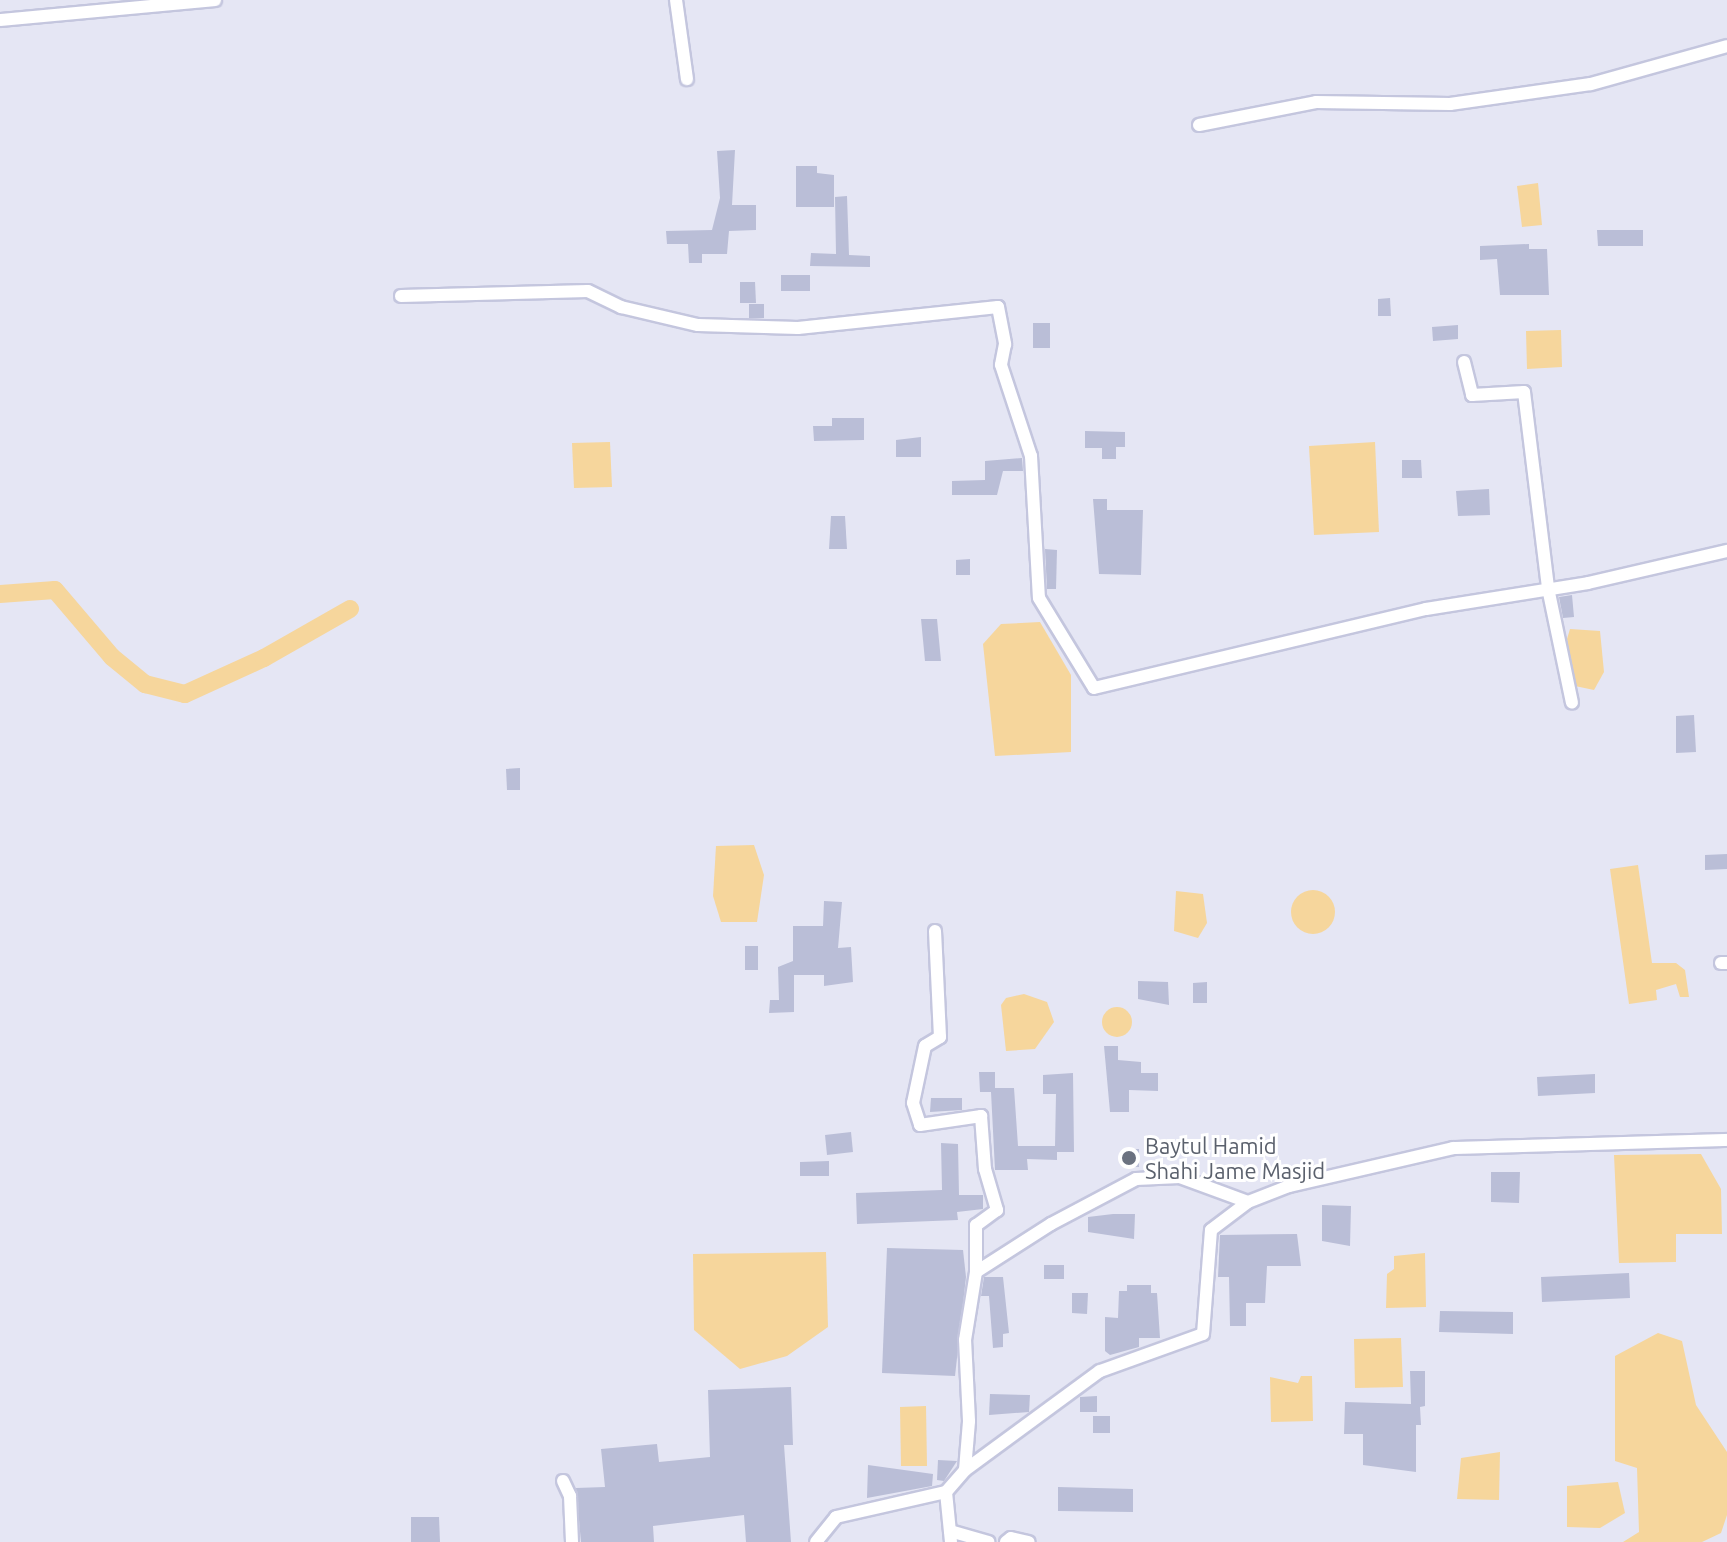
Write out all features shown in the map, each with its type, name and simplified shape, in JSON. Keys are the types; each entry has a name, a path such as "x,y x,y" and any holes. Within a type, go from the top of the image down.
{"street":[{"path":"0,20 215,0"},
{"path":"676,0 687,79"},
{"path":"1199,125 1316,102 1450,104 1591,84 1727,46"},
{"path":"401,296 588,291 621,307 698,325 798,328 998,307 1005,344 1001,365 1031,456 1039,598 1086,684 1094,688 1426,609 1548,588 1727,551"},
{"path":"1464,362 1472,395 1524,392 1548,588 1572,703"},
{"path":"935,931 940,1037 925,1046 913,1103 920,1125 981,1116 985,1169 997,1210 976,1225 976,1272 965,1340 969,1421 965,1470"},
{"path":"816,1542 836,1517 946,1492 965,1470 1100,1371 1203,1334 1211,1230 1248,1202 1289,1186 1453,1148 1727,1140"},
{"path":"976,1272 1051,1224 1136,1179 1180,1177 1248,1202"},
{"path":"563,1481 570,1496 572,1542"},
{"path":"946,1492 950,1536 988,1542"},
{"path":"1006,1542 1011,1538 1029,1542"}],"shaded area":[{"path":"1538,183 1542,225 1522,227 1517,186"},
{"path":"1561,330 1562,367 1527,369 1526,331"},
{"path":"610,442 612,487 574,488 572,443"},
{"path":"1375,442 1379,532 1314,535 1309,446"},
{"path":"1040,622 1071,675 1071,752 995,756 983,644 1001,624"},
{"path":"1570,629 1600,631 1604,672 1594,690 1575,686 1567,639"},
{"path":"754,845 764,875 757,922 721,922 713,896 716,846"},
{"path":"1638,865 1652,963 1676,963 1685,970 1689,997 1680,997 1676,984 1656,990 1657,1000 1629,1004 1610,869"},
{"path":"1313,890 1329,896 1335,912 1329,928 1313,934 1297,928 1291,912 1297,896"},
{"path":"1176,891 1203,894 1207,923 1198,938 1174,931"},
{"path":"1024,994 1047,1002 1054,1022 1035,1049 1006,1051 1001,1005 1006,998"},
{"path":"1117,1007 1127,1012 1132,1022 1127,1032 1117,1037 1107,1032 1102,1022 1107,1012"},
{"path":"1701,1154 1721,1189 1722,1234 1676,1234 1676,1262 1619,1263 1614,1155"},
{"path":"826,1252 828,1327 787,1356 740,1369 694,1330 693,1254"},
{"path":"1425,1253 1426,1307 1386,1308 1387,1274 1394,1269 1394,1256"},
{"path":"1658,1333 1682,1341 1696,1405 1727,1452 1727,1515 1721,1533 1702,1542 1623,1542 1639,1532 1637,1468 1615,1461 1615,1356"},
{"path":"1401,1338 1403,1387 1355,1388 1354,1339"},
{"path":"1301,1376 1312,1376 1313,1421 1271,1422 1270,1377 1298,1383"},
{"path":"926,1406 927,1466 901,1466 900,1407"},
{"path":"1500,1452 1499,1500 1457,1499 1461,1458"},
{"path":"1618,1482 1625,1513 1600,1528 1567,1527 1567,1486"}],"building":[{"path":"735,150 732,205 756,205 756,230 729,231 727,254 702,254 702,263 689,263 688,244 667,244 666,231 712,230 720,198 717,151"},
{"path":"796,166 817,166 817,173 834,175 834,207 796,207"},
{"path":"847,196 849,255 870,256 870,267 810,266 811,253 836,254 835,197"},
{"path":"1597,230 1643,230 1643,246 1598,246"},
{"path":"1529,244 1529,249 1547,249 1549,295 1500,295 1497,259 1480,260 1480,246"},
{"path":"781,275 810,275 810,291 781,291"},
{"path":"740,282 755,282 756,303 740,303"},
{"path":"1390,298 1391,316 1378,316 1378,299"},
{"path":"749,304 764,304 764,318 749,318"},
{"path":"1033,323 1050,323 1050,348 1033,348"},
{"path":"1458,325 1458,339 1433,341 1432,327"},
{"path":"832,418 864,418 864,440 814,441 813,426 832,426"},
{"path":"1085,431 1125,432 1125,447 1116,447 1116,459 1102,459 1102,448 1085,448"},
{"path":"921,437 921,457 896,457 896,440"},
{"path":"1022,458 1023,471 1003,471 997,495 952,495 952,481 985,480 985,461"},
{"path":"1402,460 1421,460 1422,478 1402,478"},
{"path":"1489,489 1490,515 1458,516 1456,491"},
{"path":"1093,499 1107,499 1107,510 1143,510 1141,575 1099,574"},
{"path":"831,516 845,516 847,549 829,549"},
{"path":"1045,549 1057,550 1056,589 1047,589"},
{"path":"970,559 970,575 956,575 956,560"},
{"path":"1572,595 1574,617 1563,618 1559,597"},
{"path":"921,619 937,619 941,661 925,661"},
{"path":"1694,715 1696,752 1676,753 1676,716"},
{"path":"520,768 520,790 507,790 506,769"},
{"path":"1727,854 1727,869 1705,870 1705,855"},
{"path":"824,901 842,902 838,948 851,947 853,982 824,986 824,975 794,975 794,1012 769,1013 770,1000 779,1000 778,967 793,961 793,926 823,926"},
{"path":"745,946 758,946 758,970 745,970"},
{"path":"1138,981 1168,982 1169,1005 1138,999"},
{"path":"1207,982 1207,1003 1193,1003 1193,983"},
{"path":"1104,1046 1118,1046 1118,1060 1141,1062 1141,1073 1158,1073 1158,1091 1129,1090 1129,1112 1110,1112"},
{"path":"979,1072 995,1072 995,1088 1014,1088 1018,1146 1055,1146 1056,1094 1043,1094 1043,1075 1073,1073 1074,1152 1057,1152 1057,1160 1027,1159 1028,1170 995,1170 991,1092 980,1092"},
{"path":"1595,1074 1595,1093 1538,1096 1537,1077"},
{"path":"931,1098 962,1098 962,1110 930,1112"},
{"path":"851,1132 853,1152 827,1155 825,1135"},
{"path":"941,1143 958,1144 959,1195 983,1195 983,1209 957,1212 958,1220 857,1224 856,1193 942,1190"},
{"path":"1124,1149 1139,1149 1139,1167 1124,1167"},
{"path":"829,1161 829,1176 800,1176 800,1162"},
{"path":"1491,1172 1520,1172 1519,1203 1491,1202"},
{"path":"1322,1205 1351,1206 1350,1246 1322,1241"},
{"path":"1135,1214 1134,1239 1088,1232 1088,1217"},
{"path":"1297,1234 1301,1266 1267,1266 1265,1303 1246,1303 1246,1326 1230,1326 1229,1277 1218,1277 1220,1235"},
{"path":"887,1248 963,1250 966,1277 955,1376 882,1373"},
{"path":"1044,1265 1064,1265 1064,1279 1044,1279"},
{"path":"1629,1273 1630,1298 1542,1302 1541,1277"},
{"path":"984,1277 1003,1277 1009,1333 1003,1334 1003,1347 993,1348 989,1296 981,1296"},
{"path":"1127,1285 1151,1285 1151,1293 1157,1293 1160,1338 1139,1338 1139,1347 1110,1355 1105,1351 1105,1317 1118,1318 1119,1291 1127,1291"},
{"path":"1072,1293 1088,1293 1087,1314 1072,1313"},
{"path":"1440,1311 1513,1312 1513,1334 1439,1332"},
{"path":"1410,1371 1425,1371 1425,1406 1420,1407 1421,1425 1416,1425 1416,1472 1363,1465 1363,1434 1344,1434 1345,1402 1411,1404"},
{"path":"791,1387 793,1445 784,1445 791,1542 746,1542 744,1515 653,1526 654,1542 581,1542 576,1488 605,1487 601,1449 657,1444 659,1462 710,1457 708,1390"},
{"path":"990,1394 1030,1395 1029,1412 989,1415"},
{"path":"1097,1396 1097,1412 1080,1412 1080,1397"},
{"path":"1093,1416 1110,1416 1110,1433 1093,1433"},
{"path":"938,1460 957,1461 944,1481 937,1480"},
{"path":"868,1465 933,1474 932,1486 867,1498"},
{"path":"1058,1487 1133,1489 1133,1512 1058,1511"},
{"path":"411,1517 439,1517 440,1542 411,1542"}],"waterway":[{"path":"0,594 55,590 112,657 145,684 185,694 264,658 350,609"}],"place":[{"name":"Baytul Hamid Shahi Jame Masjid","path":"1129,1158"}]}
